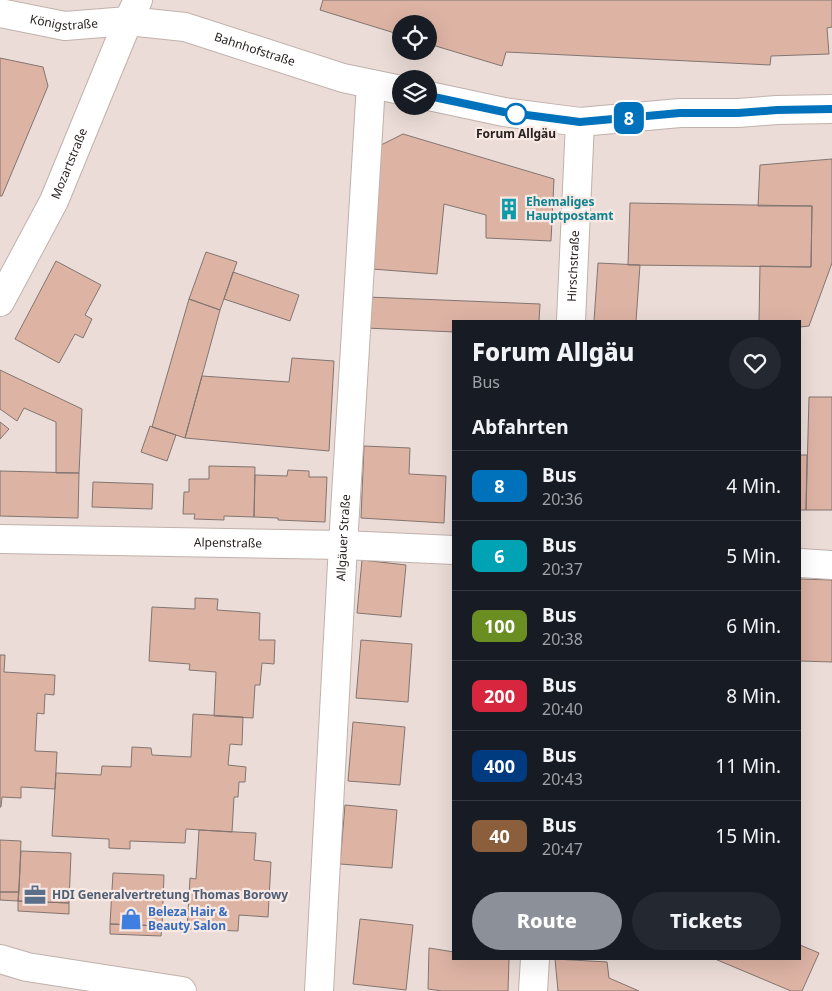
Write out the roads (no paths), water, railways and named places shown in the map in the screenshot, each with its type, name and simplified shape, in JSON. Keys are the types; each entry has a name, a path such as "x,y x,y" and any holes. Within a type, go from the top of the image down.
{"street":[{"name":"Königstraße","path":"0,13 65,26 133,10"},
{"name":"Bahnhofstraße","path":"133,10 343,78 392,88"},
{"name":"Mozartstraße","path":"0,302 54,201 133,10"},
{"name":"Allgäuer Straße","path":"319,991 343,545 371,84"},
{"path":"437,98 504,112 580,122 680,113 738,113 832,109"},
{"name":"Hirschstraße","path":"571,320 580,122"},
{"name":"Alpenstraße","path":"0,538 343,545 452,550"},
{"path":"801,563 832,564"},
{"path":"0,959 27,967 182,991"},
{"path":"533,991 535,960"}],"place":[{"name":"Forum Allgäu","path":"516,114"},
{"name":"Ehemaliges Hauptpostamt","path":"509,209"},
{"name":"HDI Generalvertretung Thomas Borowy","path":"35,895"},
{"name":"Beleza Hair & Beauty Salon","path":"131,919"}]}
